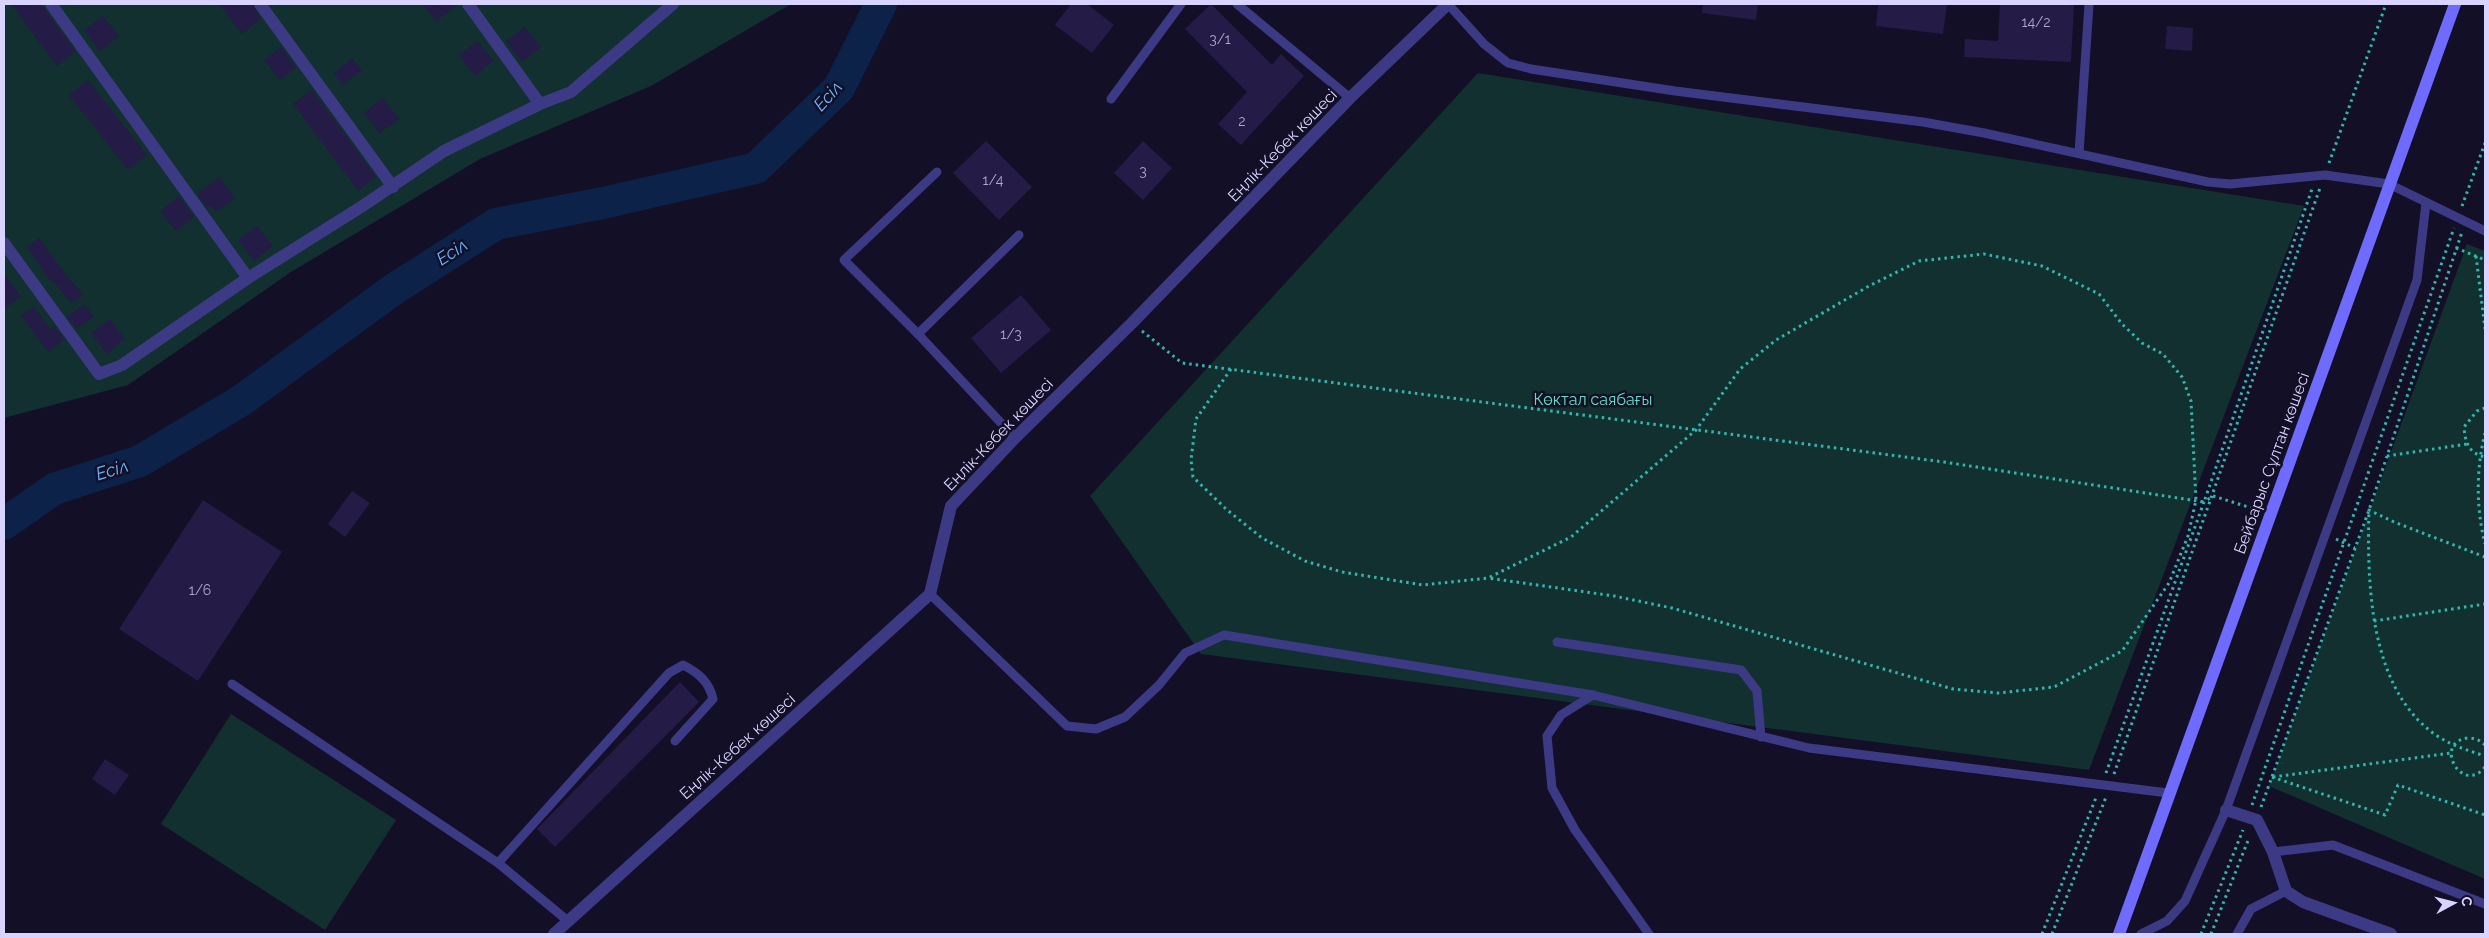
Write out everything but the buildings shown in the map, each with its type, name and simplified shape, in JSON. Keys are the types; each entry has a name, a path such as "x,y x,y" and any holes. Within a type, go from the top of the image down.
{"street":[{"path":"51,4 248,278"},
{"path":"260,4 393,187"},
{"path":"468,4 540,104"},
{"path":"4,243 99,374 122,365 248,278 393,187 444,151 540,104 571,92 672,4"},
{"name":"Еңлік-Кебек көшесі","path":"554,934 930,594 951,506 1015,438 1132,323 1350,98 1448,4"},
{"name":"Бейбарыс Сұлтан көшесі","path":"2119,934 2168,793 2455,4"},
{"path":"2226,810 2252,819 2273,852 2286,892 2303,902 2391,934"}],"lane":[{"path":"1112,99 1181,4"},
{"path":"1237,4 1350,98"},
{"path":"1448,4 1484,44 1508,63 1531,70 1675,91 1923,122 2167,174 2230,184 2321,175 2389,184 2485,231"},
{"path":"2079,154 2090,4"},
{"path":"937,172 844,260 918,334 1015,438"},
{"path":"2141,934 2167,921 2185,901 2226,810 2417,280 2426,203"},
{"path":"918,334 1019,235"},
{"path":"930,594 1067,726 1096,729 1125,717 1159,685 1185,653 1224,635 1592,695 1809,748 2168,793"},
{"path":"1557,642 1741,670 1757,691 1761,737"},
{"path":"498,863 669,673 683,665 701,676 710,687 713,699 675,741"},
{"path":"232,684 498,863 568,920"},
{"path":"1592,695 1561,715 1547,736 1552,788 1575,830 1649,934"},
{"path":"2273,852 2333,845 2485,904"},
{"path":"2237,934 2251,909 2286,892"}],"path":[{"path":"2042,934 2106,785 2204,502 2321,175 2386,4"},
{"path":"2211,934 2252,819 2344,542 2461,220 2485,143"},
{"path":"2052,934 2212,496 2321,175"},
{"path":"2201,934 2272,777 2369,510 2456,248 2461,220"},
{"path":"2456,248 2485,260"},
{"path":"1231,369 1196,419 1191,460 1192,477 1226,509 1262,538 1305,561 1342,572 1423,585 1488,578 1614,596 1672,608 1953,689 1998,693 2054,687 2122,651 2169,583 2188,536 2196,500 2191,401 2182,377 2163,354 2142,342 2122,324 2099,294 2042,266 1984,254 1919,260 1869,286 1776,340 1740,369 1696,430 1571,537 1488,578"},
{"path":"2476,256 2485,329"},
{"path":"1132,323 1182,364 1944,462 2204,502"},
{"path":"2485,408 2477,411 2464,427 2467,444 2472,451 2485,457"},
{"path":"2485,433 2480,456 2480,519 2485,544"},
{"path":"2387,456 2467,444"},
{"path":"2204,502 2212,496"},
{"path":"2212,496 2271,514"},
{"path":"2369,510 2394,522 2485,557"},
{"path":"2369,510 2368,561 2374,621 2390,675 2405,705 2432,732 2454,746 2485,756"},
{"path":"2326,534 2355,548"},
{"path":"2374,621 2485,604"},
{"path":"2485,745 2474,738 2464,739 2454,746 2451,753 2451,761 2461,773 2469,775 2481,772 2485,767"},
{"path":"2272,777 2451,753"},
{"path":"2272,777 2385,815 2398,785 2485,815"}],"green space":[{"path":"4,4 791,4 651,86 480,159 291,272 128,385 4,418"},
{"name":"Көктал саябағы","path":"1478,73 2304,206 2089,770 1201,654 1090,496"},
{"path":"2467,244 2485,251 2485,879 2269,786"},
{"path":"231,714 396,820 325,930 161,824"}],"waterway":[{"name":"Есіл","path":"4,524 54,489 140,461 242,400 394,289 496,224 603,203 756,168 839,88 881,4"}]}
